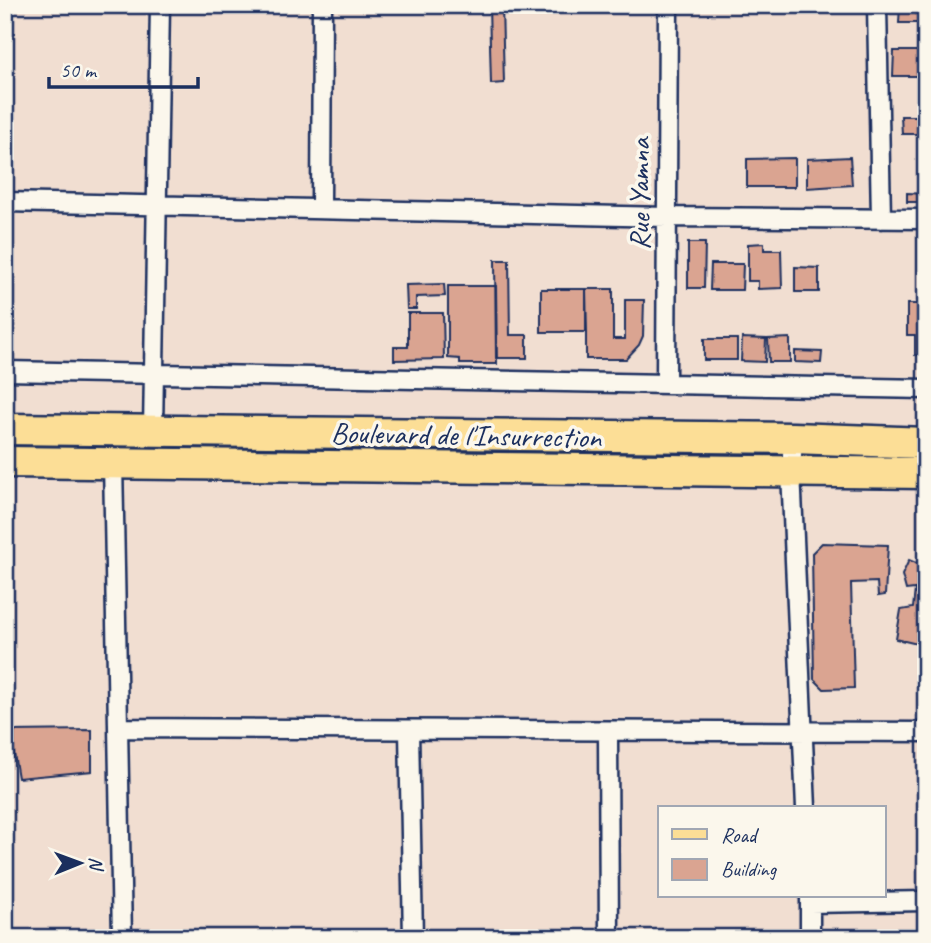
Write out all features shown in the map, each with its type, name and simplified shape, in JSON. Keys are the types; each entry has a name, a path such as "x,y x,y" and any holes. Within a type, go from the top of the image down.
{"main road":[{"name":"Boulevard de l'Insurrection","path":"5,429 793,438 926,443"},
{"name":"Boulevard de l'Insurrection","path":"5,462 926,473"}],"street":[{"path":"153,431 160,5"},
{"path":"321,207 322,5"},
{"name":"Rue Yamna","path":"666,384 668,5"},
{"path":"877,5 880,219"},
{"path":"5,202 321,207 667,217 926,219"},
{"path":"5,371 926,389"},
{"path":"793,438 791,471 806,806"},
{"path":"113,463 122,938"},
{"path":"118,728 608,733 802,729 926,732"},
{"path":"409,731 413,938"},
{"path":"608,733 609,938"},
{"path":"810,938 810,899 926,901"}],"building":[{"path":"489,5 502,5 504,83 491,84"},
{"path":"900,5 926,5 926,23 899,23"},
{"path":"894,51 926,51 926,76 893,76"},
{"path":"901,116 926,116 926,134 902,134"},
{"path":"850,157 852,185 807,188 807,159"},
{"path":"795,158 795,187 747,187 747,159"},
{"path":"907,193 926,194 926,202 907,202"},
{"path":"688,243 705,243 704,288 688,288"},
{"path":"764,243 764,250 781,250 782,288 758,289 758,281 748,281 748,244"},
{"path":"495,260 509,260 510,335 527,335 527,358 496,358"},
{"path":"711,264 743,264 742,290 710,290"},
{"path":"795,267 819,268 819,292 795,292"},
{"path":"444,284 445,296 416,297 416,309 407,309 406,285"},
{"path":"448,286 496,286 497,364 460,364 460,359 448,358"},
{"path":"541,289 586,289 587,332 541,332"},
{"path":"586,289 613,289 613,339 625,339 625,300 644,300 643,336 639,345 626,359 586,359"},
{"path":"907,304 926,304 926,355 915,355 915,335 907,335"},
{"path":"408,313 443,313 444,359 394,360 394,347 408,347"},
{"path":"742,338 766,339 765,362 741,361"},
{"path":"790,338 790,362 769,362 768,339"},
{"path":"704,339 737,339 737,360 704,360"},
{"path":"795,351 822,352 821,363 795,362"},
{"path":"822,543 888,545 885,595 878,596 877,582 851,583 854,688 824,689 814,679 812,553"},
{"path":"926,556 926,646 896,639 901,610 913,608 915,589 906,590 902,575 909,560 916,563"},
{"path":"92,730 92,771 18,778 10,731"}]}
